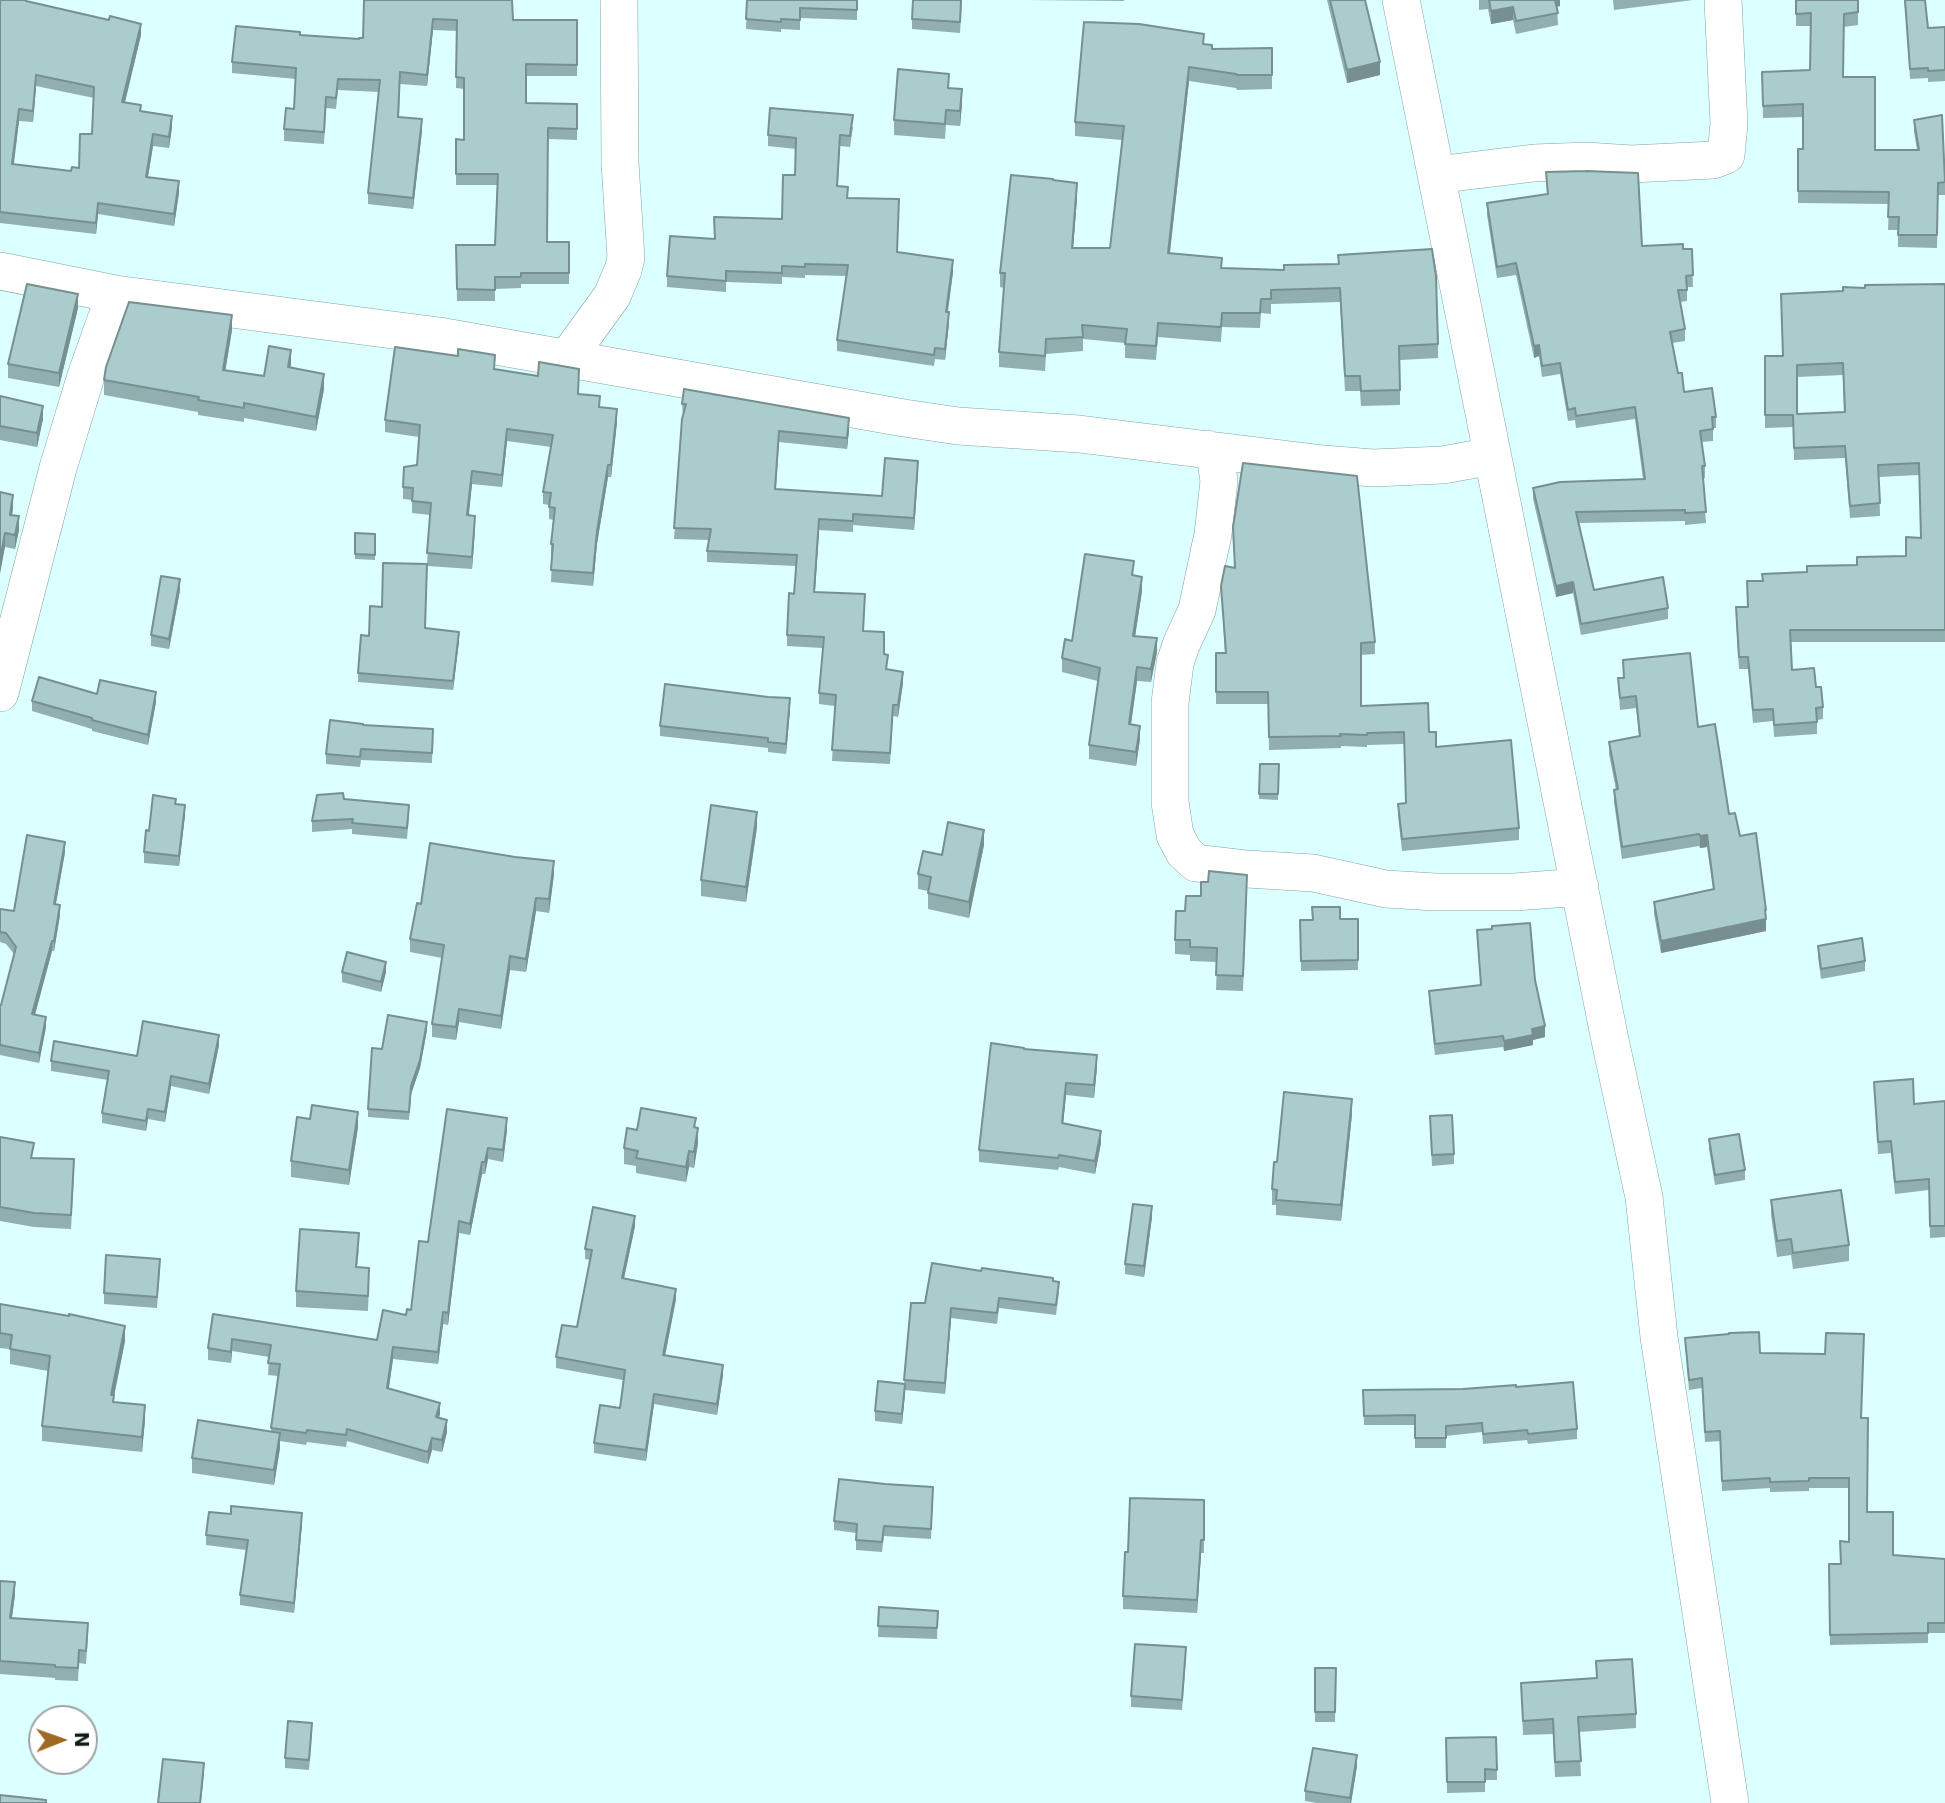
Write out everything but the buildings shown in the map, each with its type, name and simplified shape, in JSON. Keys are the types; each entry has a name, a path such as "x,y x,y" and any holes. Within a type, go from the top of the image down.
{"street":[{"path":"568,358 612,296 626,258 620,163 619,0"},
{"path":"1401,0 1644,1197 1659,1337 1730,1803"},
{"path":"1436,175 1534,163 1713,160 1726,155 1729,124 1723,0"},
{"path":"0,271 115,293 439,336 958,426 1079,434 1373,468 1443,465 1492,456"},
{"path":"0,692 58,468 115,293"},
{"path":"1207,449 1216,461 1219,481 1213,534 1197,610 1175,663 1170,703 1170,802 1175,835 1184,852 1196,863 1312,873 1385,889 1515,892 1580,887"}]}
